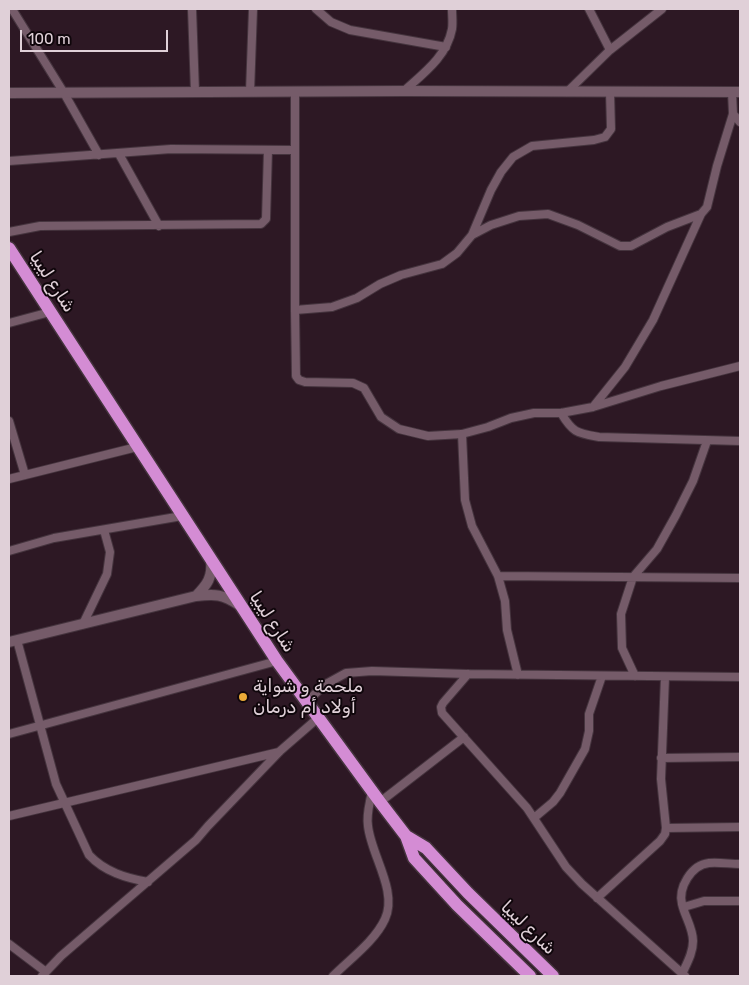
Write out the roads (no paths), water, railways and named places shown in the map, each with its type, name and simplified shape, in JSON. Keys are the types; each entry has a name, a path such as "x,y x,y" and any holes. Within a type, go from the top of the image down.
{"highway":[{"name":"شارع ليبيا","path":"9,248 277,661 376,797 406,836 426,848 468,893 553,976"},
{"path":"406,836 414,858 457,905 530,976"}],"street":[{"path":"12,9 64,93 99,155"},
{"path":"192,9 195,92"},
{"path":"250,92 253,9"},
{"path":"316,9 331,22 350,30 446,47"},
{"path":"404,91 429,69 446,47 452,28 452,9"},
{"path":"589,9 610,50"},
{"path":"567,92 610,50 662,9"},
{"path":"295,92 296,376 300,380 305,382 353,382 364,388 381,417 399,429 428,436 462,434 511,418 534,413 561,413 593,407 661,386 740,366"},
{"path":"295,310 332,307 357,298 380,284 401,275 442,264 457,254 472,235 491,190 501,172 513,157 532,146 605,137 612,129 610,92"},
{"path":"9,93 736,92 733,114 707,207 701,214 653,320 625,367 593,407"},
{"path":"733,114 740,122"},
{"path":"9,161 171,149 295,150"},
{"path":"9,232 40,226 261,224 266,218 268,150"},
{"path":"119,154 159,226"},
{"path":"472,235 491,225 519,216 548,214 578,225 620,246 631,246 667,226 701,214"},
{"path":"9,323 50,312"},
{"path":"561,413 570,428 599,438 740,440"},
{"path":"9,421 25,475"},
{"path":"462,434 465,500 472,526 498,576 505,601 507,630 518,675"},
{"path":"635,676 622,648 621,614 633,577 657,549 676,515 693,481 707,441"},
{"path":"9,479 137,447"},
{"path":"9,551 54,538 182,516"},
{"path":"84,624 107,574 110,552 104,530"},
{"path":"196,596 211,577 211,560"},
{"path":"498,576 740,578"},
{"path":"148,882 128,878 98,864 89,855 56,784 40,725 13,641 196,596 219,595 241,606"},
{"path":"9,734 277,661"},
{"path":"306,702 326,684 346,672 740,677"},
{"path":"468,674 443,703 441,707 442,713 534,818 566,867 597,898 683,975 692,953 693,943 681,894 684,884 691,874 708,863 740,864"},
{"path":"534,818 553,802 560,793 585,748 590,731 590,714 602,676"},
{"path":"597,898 660,841 665,834 662,758 665,677"},
{"path":"9,944 44,974 61,956 196,840 280,751 318,718"},
{"path":"333,976 370,939 384,921 388,907 387,889 368,826 368,812 376,797 464,737"},
{"path":"9,816 280,751"},
{"path":"662,758 738,758 740,766"},
{"path":"666,828 740,827"},
{"path":"684,908 704,901 740,901"}],"place":[{"name":"ملحمة و شواية أولاد أم درمان","path":"243,697"}]}
